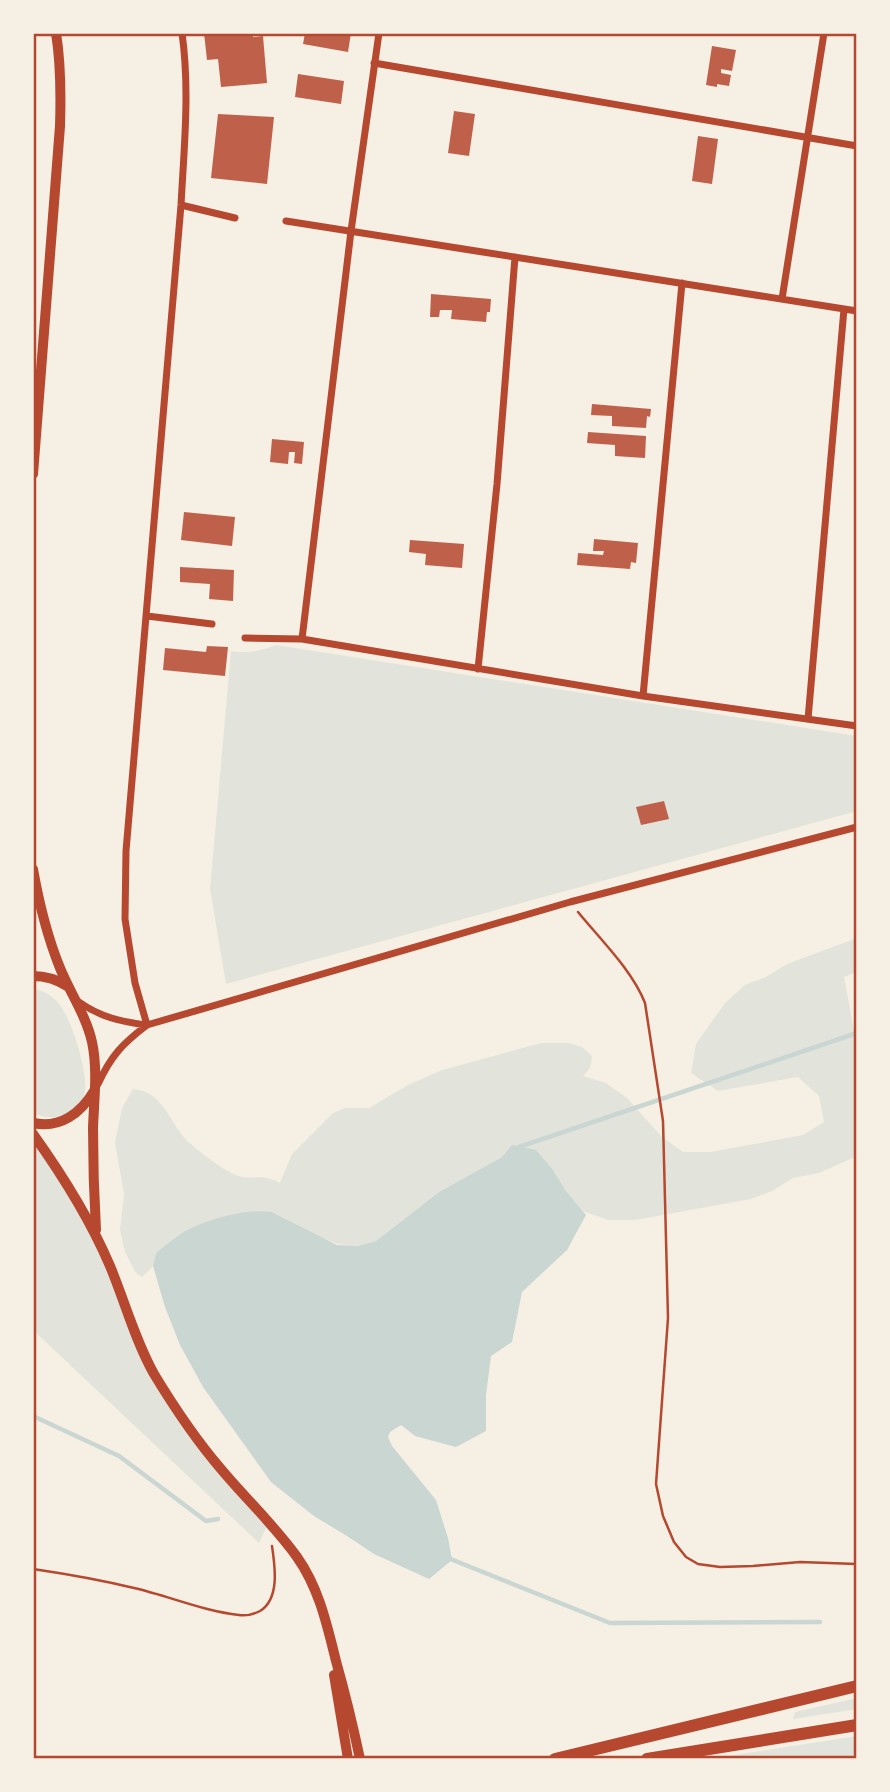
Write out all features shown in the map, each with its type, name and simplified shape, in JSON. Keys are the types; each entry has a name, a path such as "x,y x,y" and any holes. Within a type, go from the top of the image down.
{"highway":[{"path":"555,1759 857,1686"},
{"path":"647,1759 857,1725"}],"main road":[{"path":"33,474 60,126 61,86 56,33"},
{"path":"33,869 50,941 67,986 85,1020 94,1055 93,1159 96,1236"},
{"path":"33,976 56,979 67,986"},
{"path":"33,1123 52,1124 67,1120 79,1111 95,1089"},
{"path":"33,1134 72,1191 96,1236 154,1373 197,1438 298,1558 309,1578 327,1624 360,1759"},
{"path":"327,1624 348,1759"}],"street":[{"path":"147,1026 135,983 125,919 126,851 181,205 186,110 182,33"},
{"path":"302,639 351,231 379,33"},
{"path":"782,299 824,33"},
{"path":"374,63 857,146"},
{"path":"181,205 235,218"},
{"path":"286,221 857,311"},
{"path":"478,669 497,484 514,257"},
{"path":"643,696 682,283"},
{"path":"808,719 844,309"},
{"path":"146,616 212,624"},
{"path":"245,638 302,639 643,696 857,726"},
{"path":"95,1089 107,1065 123,1044 147,1026 570,902 857,827"},
{"path":"75,1000 101,1015 147,1026"}],"path":[{"path":"570,902 631,975 645,1003 663,1121 668,1318 656,1484 663,1516 674,1542 686,1557 698,1564 720,1567 800,1562 857,1564"},
{"path":"33,1569 133,1587 243,1616 260,1611 270,1601 275,1562 269,1522"}],"shaded area":[{"path":"276,645 857,736 857,811 226,984 210,889 231,651 254,651"},
{"path":"857,938 857,972 844,977 857,1046 857,1156 819,1173 793,1178 772,1191 751,1199 635,1220 608,1220 583,1211 553,1170 502,1157 439,1192 376,1241 364,1245 342,1245 276,1213 250,1212 201,1224 182,1233 156,1253 153,1266 142,1277 136,1273 125,1252 120,1230 124,1194 115,1143 122,1108 133,1089 153,1096 184,1137 223,1168 242,1177 265,1178 280,1183 292,1154 333,1113 345,1108 369,1108 408,1085 442,1070 541,1043 568,1043 582,1047 592,1056 590,1068 583,1076 606,1083 627,1098 662,1137 683,1152 710,1152 803,1135 824,1122 819,1096 798,1077 718,1091 691,1073 696,1044 725,1003 745,985 766,977 787,964"},
{"path":"33,988 48,994 60,1005 82,1063 85,1087 83,1098 71,1110 57,1117 33,1113"},
{"path":"33,1134 57,1167 175,1406 269,1522 259,1543 33,1330"},
{"path":"512,1145 536,1150 586,1215 567,1250 522,1292 512,1342 491,1356 486,1395 486,1431 456,1447 415,1436 401,1425 390,1432 388,1437 392,1446 436,1500 448,1538 452,1560 429,1579 374,1554 314,1516 271,1482 203,1387 180,1345 153,1266 156,1253 182,1233 238,1213 272,1212 337,1245 358,1246 376,1241 439,1192 502,1157"},
{"path":"857,1698 857,1709 793,1719 795,1712"},
{"path":"857,1736 857,1759 710,1759"}],"building":[{"path":"204,33 252,33 253,37 263,36 267,83 221,87 218,59 207,60"},
{"path":"305,33 351,33 348,52 303,44"},
{"path":"712,46 736,50 732,71 721,69 721,73 731,75 729,86 706,85"},
{"path":"298,74 344,81 341,104 295,97"},
{"path":"454,111 475,114 469,156 448,153"},
{"path":"218,114 274,117 267,184 211,178"},
{"path":"698,136 718,139 712,184 692,181"},
{"path":"431,294 491,299 486,322 451,319 452,310 440,310 439,317 430,317"},
{"path":"592,404 651,409 650,417 647,416 646,428 612,426 612,416 591,415"},
{"path":"588,432 646,436 645,458 615,456 615,445 587,443"},
{"path":"272,439 304,442 302,464 294,463 295,452 289,452 288,464 270,462"},
{"path":"184,512 235,517 232,546 181,540"},
{"path":"594,539 638,543 636,563 631,562 630,569 577,565 578,553 603,555 604,551 593,551"},
{"path":"410,540 464,544 462,568 425,565 426,554 409,552"},
{"path":"180,567 234,570 233,601 209,599 210,584 180,582"},
{"path":"207,646 228,647 225,676 163,670 165,648 206,652"},
{"path":"664,801 669,819 641,825 636,807"}],"waterway":[{"path":"517,1149 857,1033"},
{"path":"33,1416 119,1456 206,1521 218,1519"},
{"path":"448,1558 610,1623 820,1622"}]}
